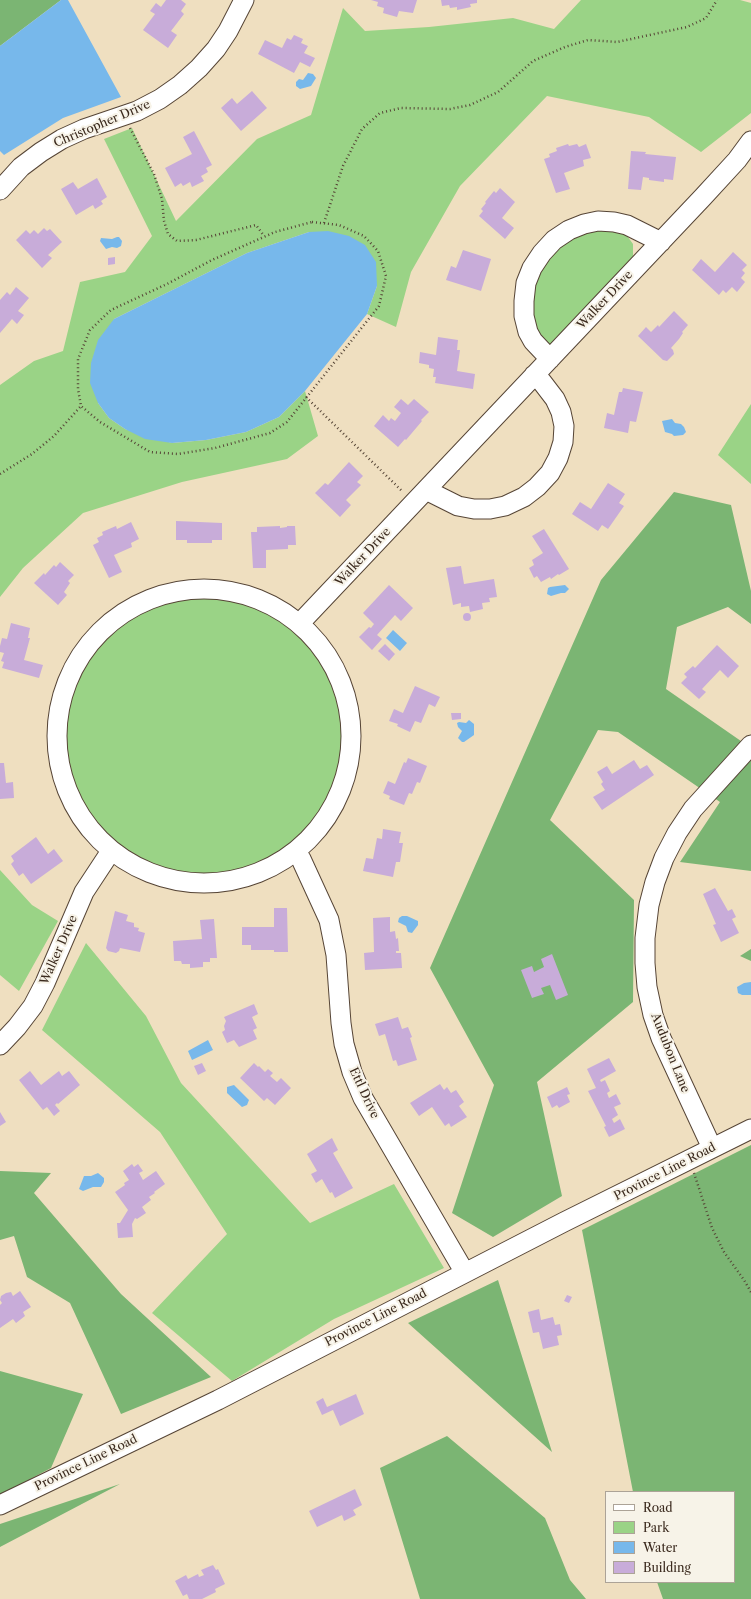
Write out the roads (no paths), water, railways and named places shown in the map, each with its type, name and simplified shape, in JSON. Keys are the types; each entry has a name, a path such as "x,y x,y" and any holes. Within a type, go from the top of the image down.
{"street":[{"name":"Christopher Drive","path":"0,190 21,167 41,152 84,129 124,116 160,100 180,85 199,68 216,49 228,31 244,0"},
{"name":"Walker Drive","path":"300,623 661,242 737,160 751,141"},
{"path":"550,359 533,341 528,332 524,316 524,301 526,283 532,268 542,253 554,240 569,230 584,224 598,221 627,225 661,242"},
{"path":"420,496 474,509 490,509 505,506 524,497 538,487 550,473 558,458 564,426 561,412 555,399 542,382 534,376"},
{"path":"196,589 219,589 262,600 300,623 316,639 328,655 338,673 346,692 352,736 351,754 347,774 339,796 328,816 315,833 295,852 277,864 259,873 236,880 216,883 195,883 155,875 136,867 111,851 96,837 70,798 62,776 58,756 57,735 63,695 72,673 83,653 96,637 111,622 130,609 151,599 173,592 196,589"},
{"name":"Audubon Lane","path":"712,1148 661,1038 653,1015 647,987 645,938 649,906 655,882 664,858 677,833 693,809 751,745"},
{"name":"Walker Drive","path":"0,1044 17,1027 33,1006 45,983 84,892 111,851"},
{"name":"Ettl Drive","path":"295,852 301,860 329,920 336,955 343,1037 352,1072 364,1098 465,1273"},
{"name":"Province Line Road","path":"0,1505 218,1400 465,1273 751,1129"}],"water":[{"path":"61,0 68,0 121,97 63,118 4,155 0,151 0,46"},
{"path":"308,73 313,74 316,78 311,86 300,89 296,86 296,82 299,79 303,80"},
{"path":"328,231 349,236 365,245 376,262 377,286 367,314 305,391 279,417 246,432 206,440 172,443 145,439 125,429 109,418 98,403 90,383 91,363 98,340 114,319 247,253 309,232"},
{"path":"119,237 122,241 121,246 117,248 112,247 106,249 100,241 101,238 112,239"},
{"path":"672,419 675,423 681,424 684,427 686,432 683,435 674,436 665,432 662,421"},
{"path":"565,585 569,589 565,593 551,596 547,594 548,588 550,587"},
{"path":"393,630 407,643 400,651 386,638"},
{"path":"469,720 474,724 474,735 462,742 458,738 462,731 458,727 457,723 466,723"},
{"path":"402,916 407,916 418,921 418,925 412,933 408,932 406,926 398,922 399,918"},
{"path":"751,982 751,995 742,995 738,993 737,987 744,983"},
{"path":"208,1040 213,1050 192,1060 188,1051"},
{"path":"234,1085 249,1100 247,1105 242,1107 227,1093 227,1087"},
{"path":"98,1173 104,1178 104,1182 101,1187 93,1187 83,1191 79,1189 84,1176 91,1176"}]}
